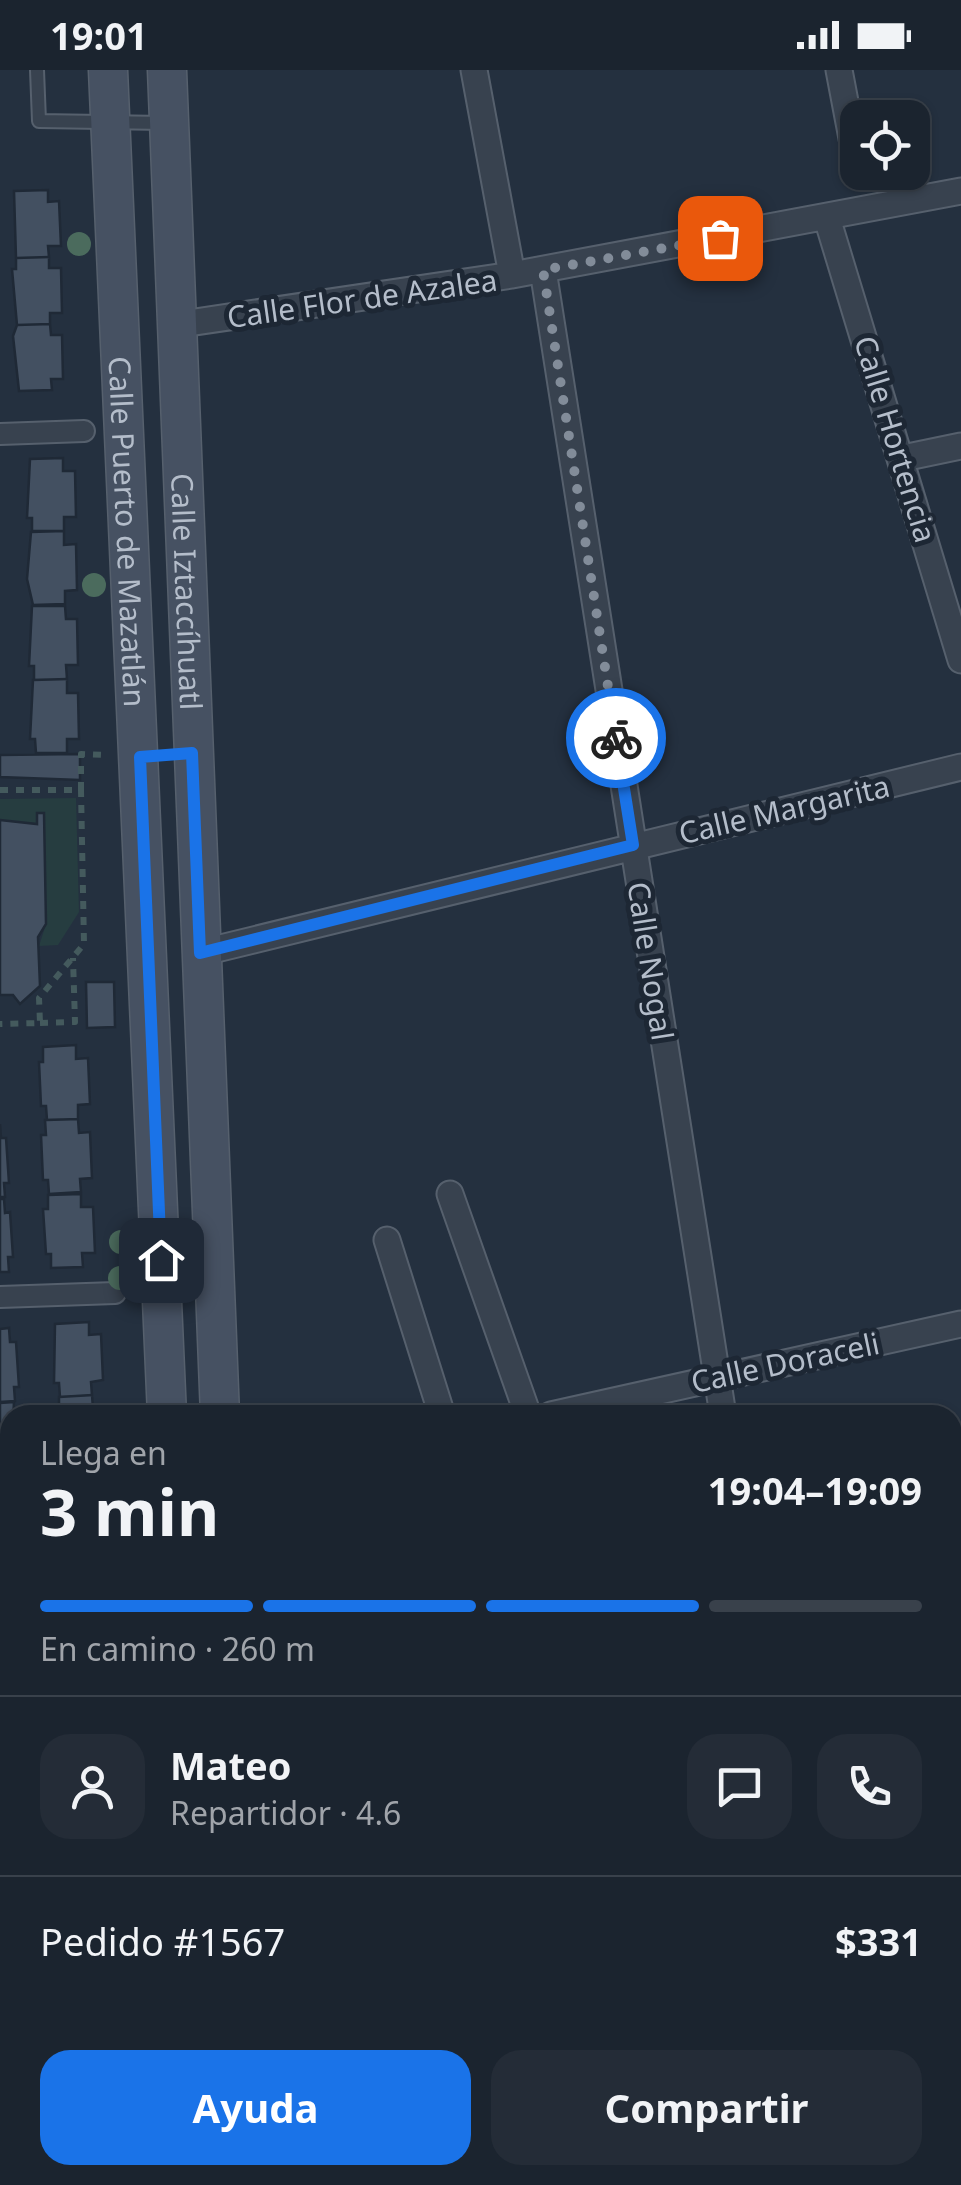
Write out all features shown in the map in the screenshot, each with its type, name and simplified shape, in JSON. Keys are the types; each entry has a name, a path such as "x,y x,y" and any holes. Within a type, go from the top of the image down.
{"main road":[{"name":"Calle Puerto de Mazatlán","path":"108,70 167,1405"},
{"name":"Calle Iztaccíhuatl","path":"167,70 174,325 220,1405"},
{"path":"140,757 192,753"}],"street":[{"path":"474,70 512,275"},
{"path":"838,70 844,100"},
{"path":"861,190 865,212"},
{"name":"Calle Flor de Azalea","path":"174,325 543,270 961,191"},
{"name":"Calle Hortencia","path":"827,218 903,458 961,660"},
{"name":"Calle Nogal","path":"543,270 721,1405"},
{"path":"0,434 84,431"},
{"path":"903,458 961,446"},
{"name":"Calle Margarita","path":"200,953 961,767"},
{"path":"450,1194 524,1405"},
{"path":"387,1240 439,1405"},
{"path":"0,1298 115,1293"},
{"name":"Calle Doraceli","path":"594,1405 961,1324"}],"lane":[{"path":"38,70 39,121 169,123"}],"path":[{"path":"0,790 81,790 84,944 39,998 40,1023"},
{"path":"0,1024 75,1022 73,956"}],"green space":[{"path":"76,798 79,912 58,945 39,946 46,924 44,813 37,813 37,824 0,820 0,799"}],"building":[{"path":"48,190 48,202 59,201 61,246 48,246 49,257 16,258 14,191"},
{"path":"49,257 49,268 61,268 62,313 50,313 50,324 17,325 12,269 16,269 16,258"},
{"path":"50,324 51,335 62,335 63,379 51,379 52,390 19,391 13,336 17,325"},
{"path":"63,458 63,471 75,471 76,517 64,517 64,531 32,531 32,518 27,518 30,459"},
{"path":"64,531 64,545 76,544 77,590 65,591 65,604 33,605 27,579 31,532"},
{"path":"32,606 65,606 66,619 77,619 78,665 66,665 67,679 34,680 34,666 29,666"},
{"path":"67,679 67,693 78,693 79,739 67,739 67,753 36,753 35,739 30,739 33,680"},
{"path":"80,754 80,780 0,777 0,755"},
{"path":"37,813 44,813 46,924 38,937 40,986 20,1004 13,995 0,995 0,820 37,824"},
{"path":"86,982 114,982 115,1027 87,1028"},
{"path":"76,1045 76,1059 88,1058 90,1104 78,1105 78,1119 47,1120 46,1106 41,1106 39,1062 43,1062 43,1047"},
{"path":"78,1119 79,1133 90,1132 92,1178 80,1179 81,1192 49,1194 48,1180 43,1180 41,1135 46,1135 45,1120"},
{"path":"0,1124 1,1138 6,1138 9,1183 4,1183 5,1197 0,1197"},
{"path":"81,1194 81,1207 93,1207 95,1253 82,1253 83,1267 51,1268 51,1254 46,1254 43,1209 48,1209 48,1195"},
{"path":"0,1199 4,1199 5,1213 10,1212 13,1257 8,1257 9,1272 0,1272"},
{"path":"89,1322 89,1335 101,1334 103,1380 91,1382 92,1395 60,1397 59,1383 54,1383 55,1324"},
{"path":"9,1328 10,1342 16,1342 19,1387 14,1387 15,1401 0,1402 0,1329"},
{"path":"92,1395 93,1405 59,1405 59,1397"}],"way so far":[{"path":"616,738 543,270 720,238"}],"route":[{"path":"161,1260 140,757 192,753 200,953 633,845 616,738"}]}
